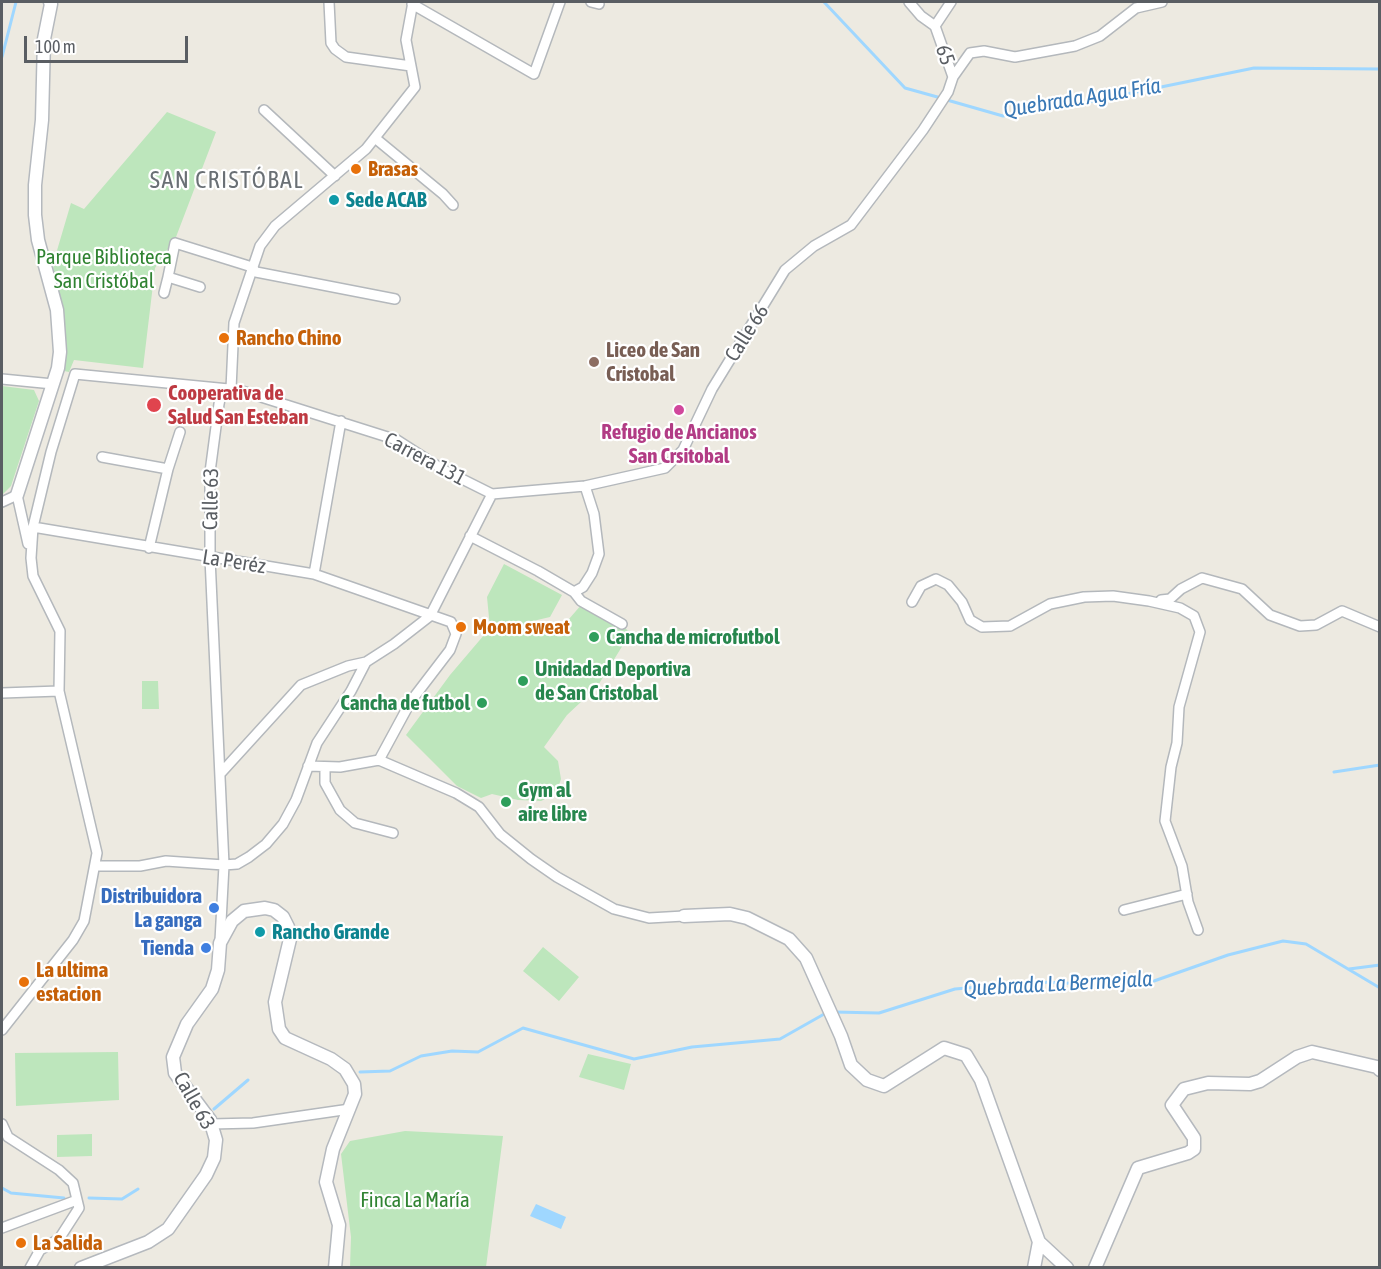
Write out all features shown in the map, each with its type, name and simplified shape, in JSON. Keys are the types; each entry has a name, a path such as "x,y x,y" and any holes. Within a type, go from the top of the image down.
{"street":[{"path":"2,1030 73,940 84,921 97,853 90,814 59,691 60,631 33,576 17,495 53,384 60,352 60,330 35,215 35,185 42,120 44,39 51,2"},
{"path":"329,2 331,43 346,57 411,66 406,40 412,3 534,74 561,2"},
{"path":"909,2 921,16 935,26"},
{"name":"65","path":"951,2 935,26 953,77"},
{"name":"Calle 66","path":"492,494 585,486 665,468 684,450 712,389 785,270 814,246 851,225 923,130 948,92 953,77 970,53 984,51 1015,57 1075,46 1105,33 1136,8 1162,2"},
{"name":"Calle 63","path":"81,1268 148,1242 168,1229 187,1205 214,1158 216,1140 211,1124 175,1073 172,1057 187,1024 212,988 218,970 224,865 210,558 210,472 220,399 231,389 234,323 260,246 275,226 335,176 375,138 415,87 411,66"},
{"path":"264,110 335,176"},
{"path":"375,138 443,194 453,205"},
{"path":"164,293 175,243 252,267 256,272 395,299"},
{"path":"168,277 200,287"},
{"name":"Carrera 131","path":"51,452 75,374 231,389 397,440 442,469 492,494"},
{"path":"2,379 53,384"},
{"path":"314,574 341,421"},
{"path":"149,548 168,469 180,432"},
{"path":"31,558 33,527 51,452 32,447"},
{"path":"102,457 168,469"},
{"path":"574,592 583,587 592,573 598,554 594,514 585,486"},
{"path":"220,774 301,685 348,666 366,662 394,644 430,615 492,494"},
{"path":"2,502 17,495"},
{"name":"La Peréz","path":"33,527 314,574 451,622 456,634 450,650 411,700 379,760"},
{"path":"470,536 574,592 581,601 622,624"},
{"path":"1149,601 1170,599 1187,585 1202,578 1242,589 1270,615 1300,626 1316,624 1342,611 1380,627"},
{"path":"912,602 921,586 928,580 942,581 962,602 970,620 982,627 1010,626 1050,604 1084,597 1113,596 1149,601 1180,608 1194,616 1199,625 1195,650 1179,707 1177,743 1171,767 1165,821 1182,866 1187,894 1198,930"},
{"path":"96,866 140,866 166,861 224,865 237,864 249,857 278,831 296,800 317,743 351,691 366,662"},
{"path":"2,693 59,691"},
{"path":"308,766 325,767 379,760 456,793 479,807 500,834 531,859 556,877 614,909 649,918 729,914 747,918 789,939 806,958 841,1036 851,1065 867,1080 884,1086 944,1048 966,1055 981,1080 1039,1242 1067,1268"},
{"path":"325,767 325,783 340,810 355,823 393,833"},
{"path":"1124,910 1187,894"},
{"name":"Calle 63","path":"220,944 236,915 244,911 265,908 274,910 288,927 288,950 275,1002 279,1029 285,1038 345,1069 354,1084 355,1094 350,1109"},
{"path":"1095,1268 1138,1168 1188,1153 1194,1149 1194,1138 1172,1105 1184,1089 1208,1083 1250,1084 1260,1081 1297,1057 1312,1052 1377,1067 1380,1070"},
{"path":"211,1124 253,1123 350,1109"},
{"path":"335,1268 339,1225 326,1182 333,1149 350,1109"},
{"path":"2,1124 8,1137 32,1155 59,1170 73,1183 79,1208 59,1239 40,1250 30,1268"},
{"path":"2,1228 77,1200"},
{"path":"1035,1268 1039,1242"}],"green space":[{"name":"Parque Biblioteca San Cristóbal","path":"167,112 216,132 176,237 155,268 143,368 74,360 69,372 54,369 56,308 53,264 71,203 84,209"},
{"path":"2,386 34,390 39,401 11,486 2,495"},
{"name":"Unidadad Deportiva de San Cristobal","path":"504,564 562,595 550,617 533,621 556,634 582,604 631,632 597,687 567,715 544,747 558,761 561,779 556,794 541,801 518,800 492,794 481,798 457,786 406,735 450,675 490,628 487,597"},
{"path":"142,681 158,681 159,709 142,709"},
{"path":"543,947 579,977 559,1001 523,971"},
{"path":"118,1052 119,1100 16,1106 15,1053"},
{"path":"588,1054 631,1064 624,1090 579,1077"},
{"name":"Finca La María","path":"405,1131 503,1136 486,1267 350,1267 351,1237 341,1154 350,1141"},
{"path":"92,1134 92,1156 57,1157 57,1135"}],"water":[{"path":"536,1204 566,1217 561,1229 530,1216"}],"waterway":[{"path":"2,57 16,2"},
{"name":"Quebrada Agua Fría","path":"824,2 905,88 941,98"},
{"name":"Quebrada Agua Fría","path":"947,100 1003,116 1073,105 1254,68 1380,69"},
{"path":"1334,772 1380,765"},
{"name":"Quebrada La Bermejala","path":"834,1012 879,1013 955,989 1038,982 1089,984 1154,981 1228,955 1283,941 1306,944 1380,988"},
{"path":"1349,969 1380,965"},
{"name":"Quebrada La Bermejala","path":"360,1072 390,1071 421,1056 452,1051 478,1052 523,1028 634,1059 692,1047 780,1039 826,1013"},
{"path":"214,1109 248,1080"},
{"path":"2,1188 11,1193 64,1198"},
{"path":"89,1198 122,1199 138,1189"}],"place":[{"name":"Brasas","path":"356,169"},
{"name":"Sede ACAB","path":"334,200"},
{"name":"Rancho Chino","path":"224,338"},
{"name":"Liceo de San Cristobal","path":"594,362"},
{"name":"Cooperativa de Salud San Esteban","path":"154,405"},
{"name":"Refugio de Ancianos San Crsitobal","path":"679,410"},
{"name":"Moom sweat","path":"461,627"},
{"name":"Cancha de microfutbol","path":"594,637"},
{"name":"Unidadad Deportiva de San Cristobal","path":"523,681"},
{"name":"Cancha de futbol","path":"482,703"},
{"name":"Gym al aire libre","path":"506,802"},
{"name":"Distribuidora La ganga","path":"214,908"},
{"name":"Rancho Grande","path":"260,932"},
{"name":"Tienda","path":"206,948"},
{"name":"La ultima estacion","path":"24,982"},
{"name":"La Salida","path":"21,1243"}],"district":[{"name":"SAN CRISTÓBAL","path":"227,180"}]}
